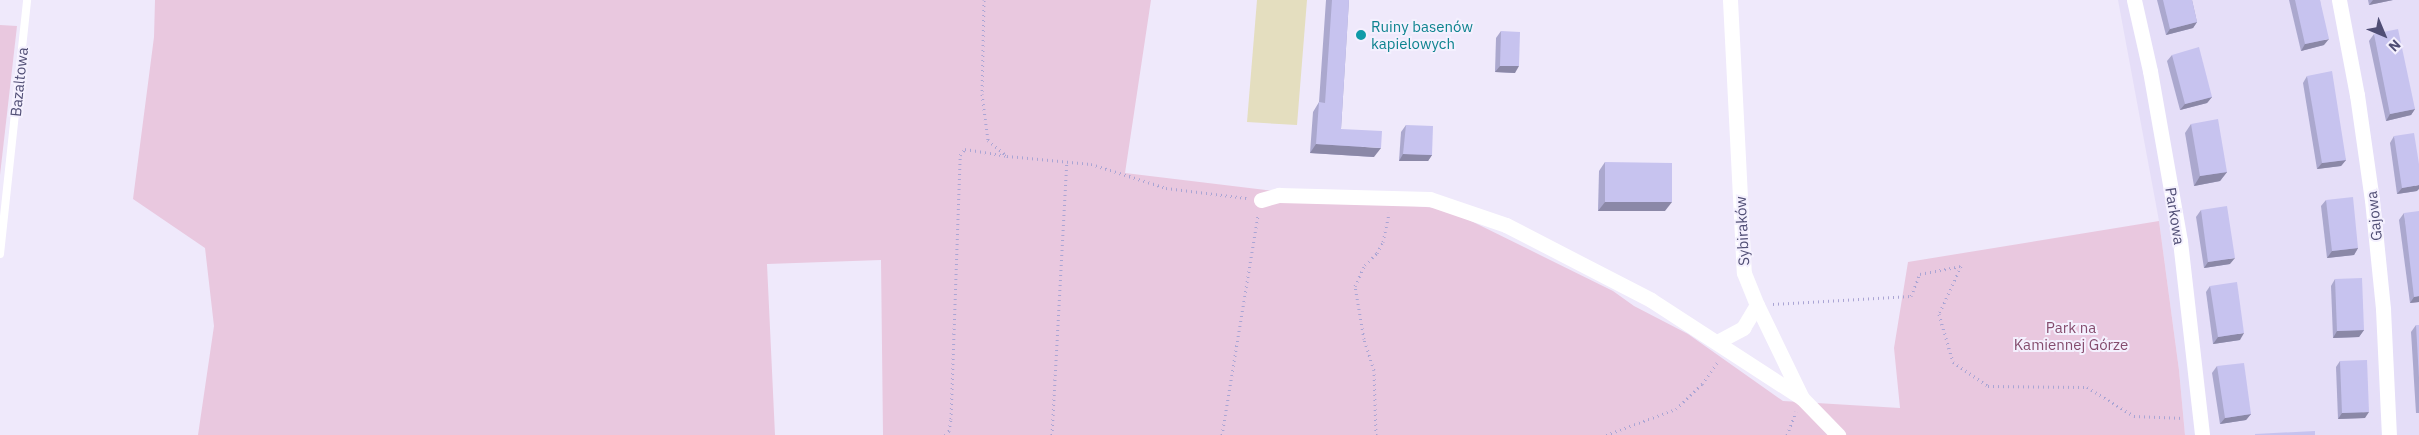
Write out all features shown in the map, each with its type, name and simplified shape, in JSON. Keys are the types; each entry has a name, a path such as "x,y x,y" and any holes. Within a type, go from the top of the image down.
{"street":[{"name":"Sybiraków","path":"1730,0 1744,273 1757,305 1802,398 1838,435"},
{"name":"Parkowa","path":"2134,0 2150,71 2180,241 2202,435"},
{"name":"Gajowa","path":"2339,0 2357,95 2372,200 2384,309 2389,435"},
{"path":"1261,200 1279,194 1430,198 1506,225 1651,300 1802,398"},
{"path":"1722,345 1743,328 1757,305"}],"lane":[{"name":"Bazaltowa","path":"0,254 27,0"}],"path":[{"path":"984,0 982,94 988,140 1007,156"},
{"path":"945,435 949,431 951,419 960,156 965,149 1007,156 1091,164 1166,188 1261,200 1222,435"},
{"path":"1052,435 1067,161"},
{"path":"1376,435 1374,370 1364,339 1355,286 1362,270 1377,253 1383,242 1390,197"},
{"path":"1757,305 1911,296 1920,274 1960,266 1939,314 1953,362 1988,386 2087,388 2134,416 2201,419"},
{"path":"1606,435 1676,409 1702,384 1722,345"},
{"path":"1787,435 1802,398"}],"shaded area":[{"path":"1257,0 1307,0 1297,125 1247,122"},
{"path":"2118,0 2419,0 2419,435 2185,435 2179,370 2159,221"}],"green space":[{"name":"Park na Kamiennej Górze","path":"155,0 1151,0 1125,173 1348,200 1437,208 1467,219 1613,291 1634,306 1688,334 1783,401 1900,408 1894,348 1908,262 2159,221 2179,370 2185,435 883,435 881,260 767,264 775,435 198,435 214,326 205,248 133,199 154,37"},
{"path":"0,25 17,26 0,175"}],"building":[{"path":"1332,0 1349,0 1341,129 1382,131 1381,148 1316,144 1319,102 1325,103"},
{"path":"2163,0 2192,0 2197,22 2170,29"},
{"path":"2295,0 2320,0 2329,39 2305,44"},
{"path":"2398,29 2415,109 2390,114 2374,34"},
{"path":"1501,31 1520,32 1519,66 1500,66"},
{"path":"2199,47 2212,97 2185,104 2172,55"},
{"path":"2332,71 2346,160 2322,163 2307,76"},
{"path":"2218,119 2227,172 2200,176 2191,124"},
{"path":"1406,125 1433,126 1432,155 1403,154"},
{"path":"2414,133 2419,164 2419,185 2402,188 2394,136"},
{"path":"1605,162 1672,163 1672,202 1605,202"},
{"path":"2353,197 2358,248 2332,251 2326,200"},
{"path":"2227,206 2235,258 2208,262 2201,210"},
{"path":"2419,211 2419,296 2414,297 2404,213"},
{"path":"2362,278 2364,330 2337,331 2335,279"},
{"path":"2237,282 2244,333 2218,337 2210,286"},
{"path":"2416,325 2419,325 2419,378"},
{"path":"2367,360 2369,412 2342,413 2340,361"},
{"path":"2244,363 2251,414 2225,418 2217,366"},
{"path":"2315,431 2315,435 2255,435 2255,434"}],"place":[{"name":"Ruiny basenów kapielowych","path":"1361,35"}]}
